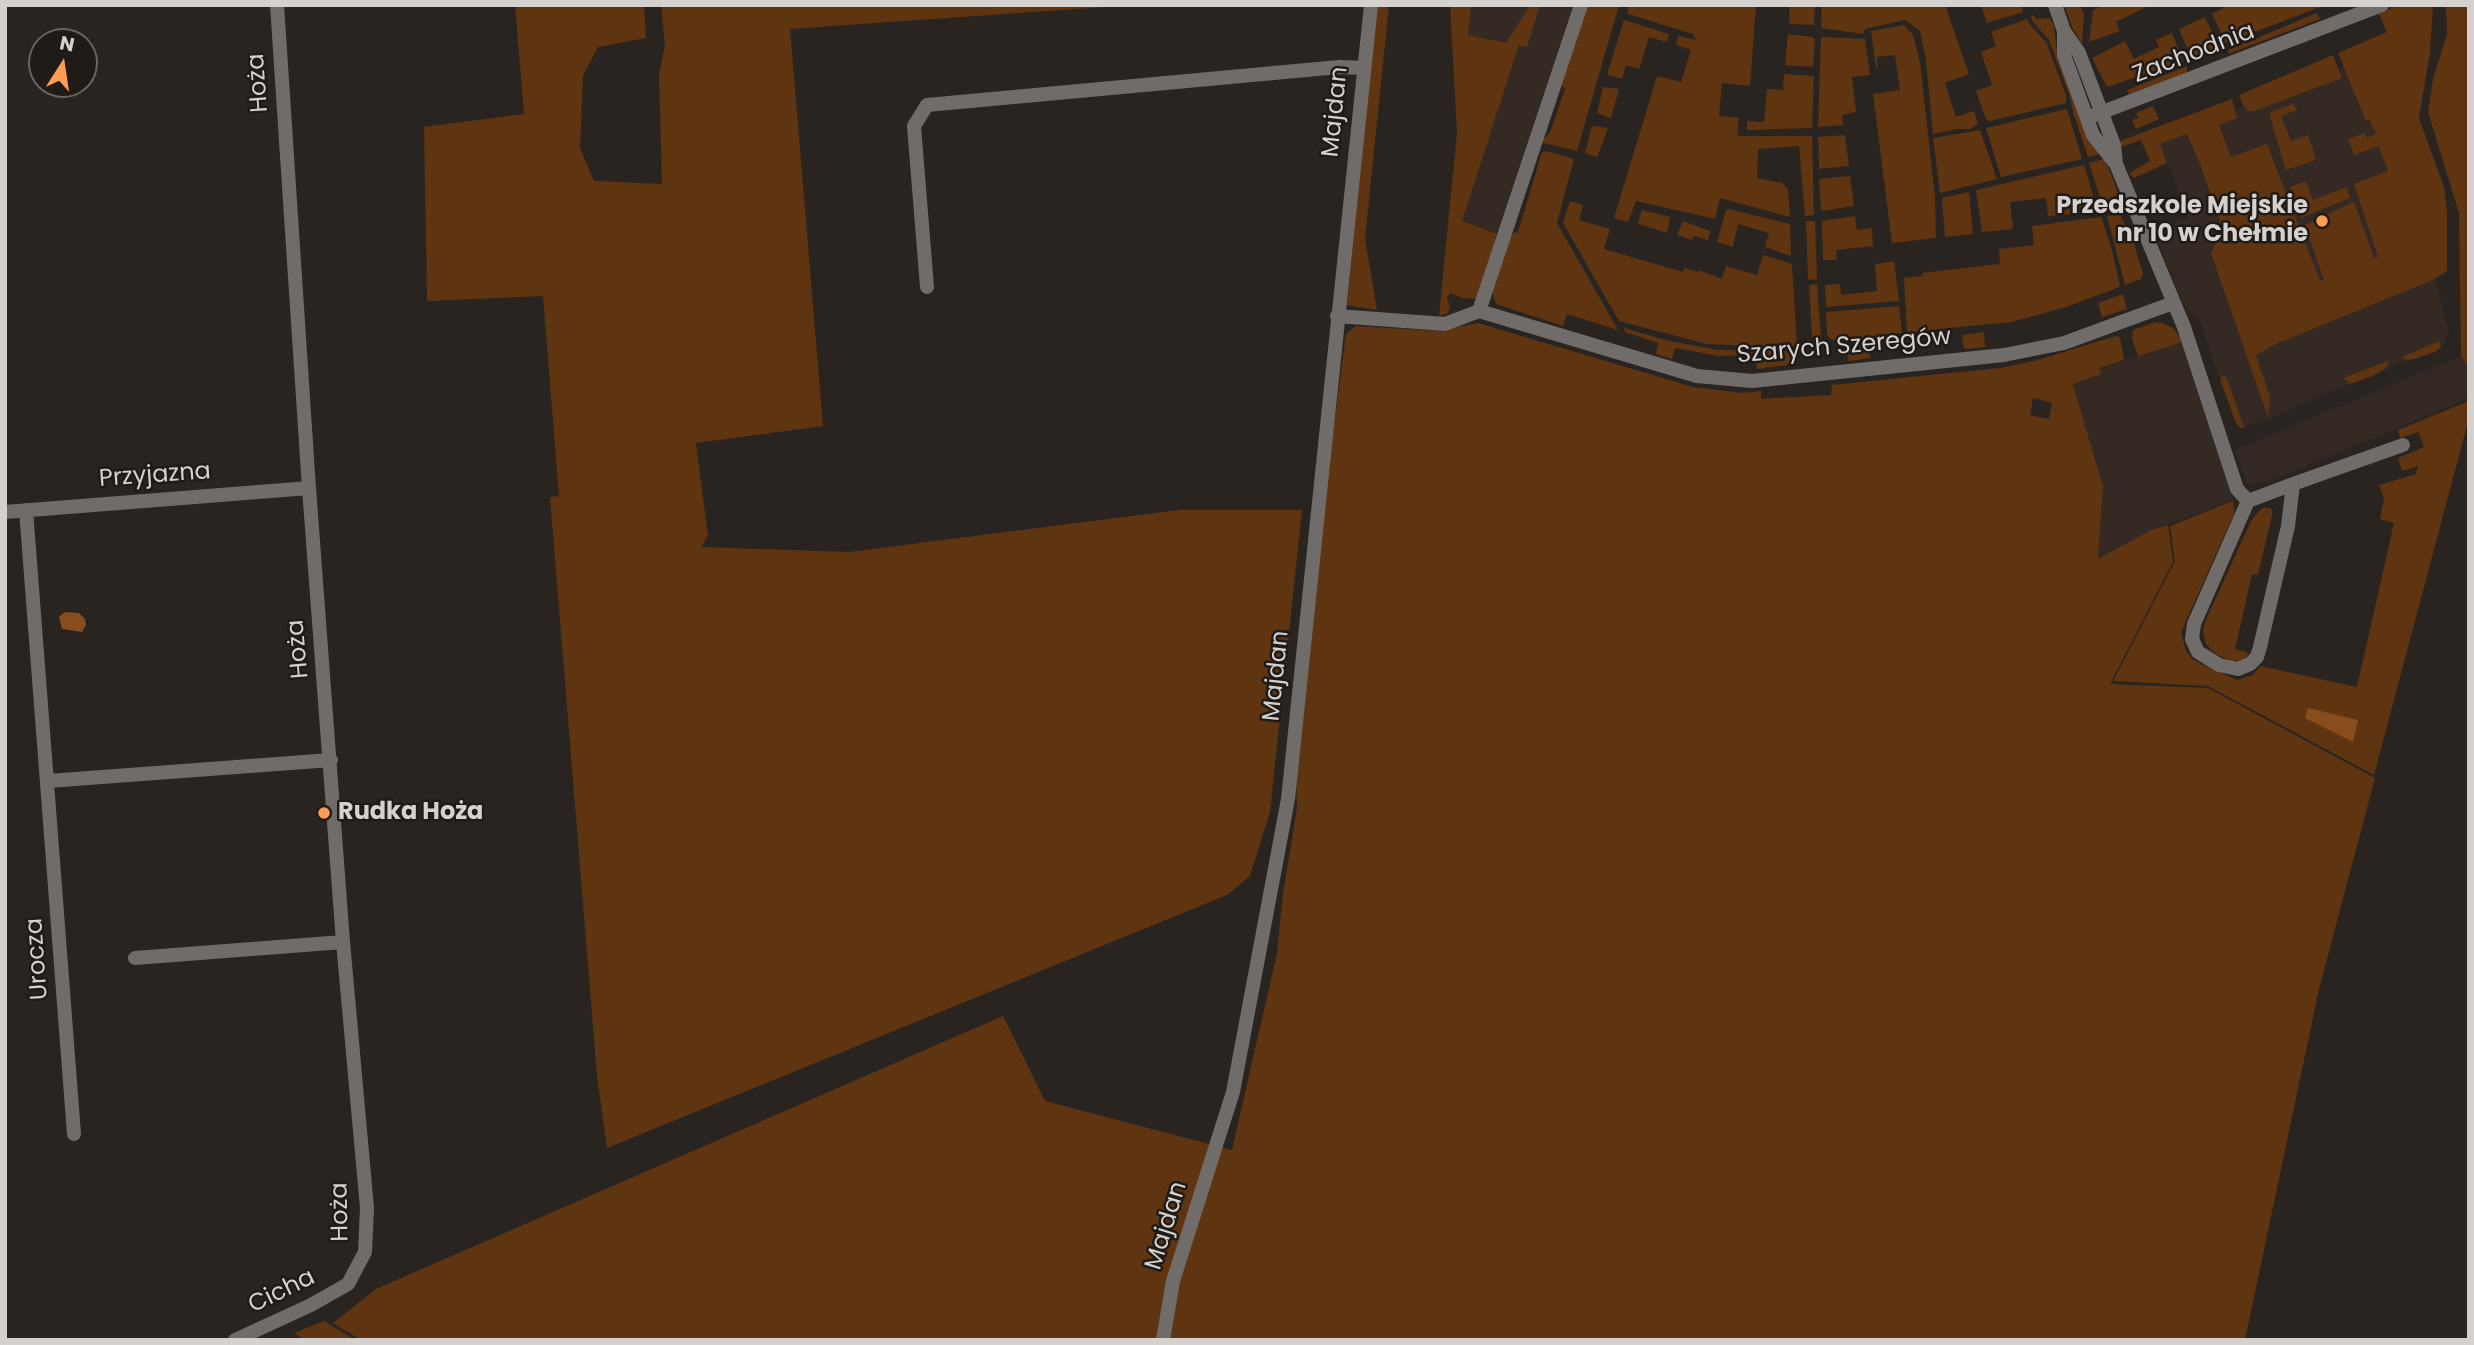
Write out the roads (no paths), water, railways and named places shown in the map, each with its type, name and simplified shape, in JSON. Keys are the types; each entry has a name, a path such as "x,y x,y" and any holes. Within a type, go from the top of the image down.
{"street":[{"name":"Hoża","path":"277,5 309,488 343,942 367,1208 365,1252 348,1284"},
{"name":"Majdan","path":"1163,1340 1173,1281 1233,1092 1288,799 1371,5"},
{"path":"1337,316 1445,324 1479,311 1581,5"},
{"path":"2055,5 2064,31 2064,55 2094,116 2093,135 2116,164 2184,327 2237,489 2248,501"},
{"name":"Zachodnia","path":"2094,116 2382,5"},
{"path":"927,287 914,126 927,105 1339,66 1364,68"},
{"name":"Szarych Szeregów","path":"1479,311 1697,376 1752,381 2004,355 2064,343 2173,303"},
{"path":"2293,484 2288,526 2257,657 2250,664 2238,669 2219,665 2198,652 2192,639 2194,624 2248,501 2293,484 2403,445"},
{"name":"Przyjazna","path":"6,512 309,488"},
{"path":"5,500 6,512"},
{"name":"Urocza","path":"26,510 74,1134"},
{"path":"48,781 331,760"},
{"path":"135,958 343,942"},
{"name":"Cicha","path":"235,1340 311,1306 348,1284"}],"place":[{"name":"Przedszkole Miejskie nr 10 w Chełmie","path":"2322,221"},
{"name":"Rudka Hoża","path":"324,813"}]}
